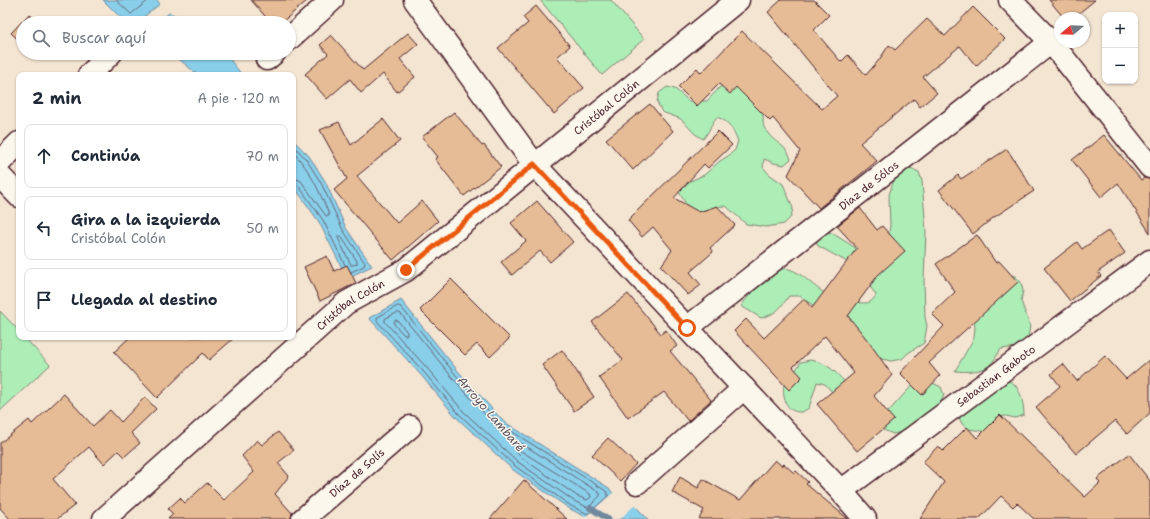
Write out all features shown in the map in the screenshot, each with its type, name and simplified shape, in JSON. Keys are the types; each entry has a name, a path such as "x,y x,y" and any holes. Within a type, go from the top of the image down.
{"street":[{"path":"296,33 332,0"},
{"path":"415,0 534,164 866,519"},
{"name":"Cristóbal Colón","path":"104,519 346,303 406,270 534,164 738,0"},
{"path":"1010,0 1051,42 1150,167"},
{"name":"Diaz de Sólos","path":"687,328 1051,42"},
{"path":"92,72 104,60"},
{"path":"0,162 16,146"},
{"path":"0,176 16,193"},
{"name":"Sebastian Gaboto","path":"841,491 1150,261"},
{"path":"637,483 744,388"},
{"name":"Díaz de Solís","path":"303,519 410,427"}],"green space":[{"path":"540,0 611,0 644,39 602,75"},
{"path":"729,85 745,90 755,98 762,111 763,125 765,129 773,139 786,150 791,159 784,165 764,159 763,167 769,174 783,184 793,208 791,217 784,224 766,227 746,224 726,206 700,211 690,211 679,192 688,182 704,175 735,150 738,141 730,126 725,121 717,117 703,139 695,134 681,119 662,112 657,102 659,93 667,87 675,89 689,101 707,101 720,87"},
{"path":"910,168 919,172 922,181 926,231 924,280 925,317 927,326 924,343 908,353 902,359 891,361 882,359 864,349 842,333 809,302 800,296 789,296 775,312 761,318 741,306 763,279 781,269 792,270 803,276 818,289 827,294 854,302 866,303 871,301 876,295 864,278 851,264 818,246 814,237 822,231 832,233 862,252 888,246 890,225 889,195 895,176"},
{"path":"1006,274 1015,276 1021,282 1023,291 1021,301 1030,326 1027,344 1019,347 1001,349 990,365 983,369 955,371 974,338 975,327 969,304"},
{"path":"0,311 16,328 16,340 27,340 50,365 0,411"},
{"path":"810,360 818,362 835,372 879,416 888,412 916,381 924,379 941,387 944,395 940,404 920,425 893,434 867,423 845,407 825,384 817,382 809,408 802,412 796,412 791,410 784,398 784,384 801,362"},
{"path":"1004,380 1012,382 1016,386 1023,402 1024,415 1015,418 1006,416 997,417 987,432 969,429 962,424 958,415"}],"water":[{"path":"103,0 157,0 160,4 145,16 119,16"},
{"path":"169,13 178,16 165,16"},
{"path":"180,60 230,60 240,72 194,72"},
{"path":"296,143 309,156 325,181 346,228 372,266 347,278 319,222 296,189"},
{"path":"401,300 458,371 503,421 609,488 614,495 590,519 570,509 513,470 456,417 420,374 369,318"},
{"path":"631,502 648,519 610,519"}],"pier":[{"path":"614,492 616,496 593,519 584,518"},
{"path":"632,500 636,504 620,519 608,519 630,501"}],"building":[{"path":"251,0 308,0 289,16 265,16"},
{"path":"781,0 814,0 829,15 814,30 841,62 848,55 866,75 889,45 895,50 927,19 945,36 973,7 1005,39 976,66 960,46 923,77 937,93 920,107 914,99 860,143 877,161 819,208 788,175 800,151 773,118 770,121 736,87 730,94 719,84 697,106 678,87 697,68 701,73 742,31 822,109 837,96 768,12"},
{"path":"1049,0 1095,0 1080,12 1059,12"},
{"path":"536,6 570,46 557,57 584,88 554,114 498,48 528,23 523,17"},
{"path":"16,28 16,38 11,33"},
{"path":"408,33 418,44 400,59 415,77 397,92 383,74 361,93 350,79 327,99 305,74 328,54 320,45 331,35 363,70"},
{"path":"650,104 673,131 633,170 606,139"},
{"path":"454,112 482,146 484,145 501,167 464,196 435,159 438,157 422,137"},
{"path":"383,119 400,141 357,176 397,223 422,201 438,221 393,260 334,190 347,179 320,130 339,122 351,145"},
{"path":"718,131 732,145 708,168 704,164 674,198 699,212 717,206 735,225 710,248 713,252 690,272 701,285 688,295 661,266 672,250 653,227 642,237 628,220"},
{"path":"1104,135 1141,180 1144,178 1150,179 1150,233 1118,183 1101,197 1072,160"},
{"path":"1007,149 1034,191 993,218 973,234 939,190 958,175 961,179"},
{"path":"537,201 573,242 550,262 540,251 512,275 501,262 526,241 511,223"},
{"path":"860,208 877,230 882,226 905,251 878,275 848,316 869,342 892,375 874,396 894,420 857,451 817,404 854,373 825,336 793,367 802,377 789,390 734,331 746,319 764,338 804,299 812,308 857,248 837,226"},
{"path":"1109,230 1125,253 1098,272 1101,276 1070,301 1044,268 1077,242 1082,249"},
{"path":"977,235 996,263 999,261 1018,282 929,363 940,376 922,395 900,373 944,326 932,314 955,292 936,264"},
{"path":"327,256 334,271 347,265 356,283 320,301 304,267"},
{"path":"451,279 510,338 490,357 477,344 465,355 420,310"},
{"path":"628,294 661,334 666,330 677,346 670,351 711,400 688,421 664,392 628,418 599,377 623,360 592,322"},
{"path":"127,340 232,340 209,360 203,353 157,398 114,352"},
{"path":"562,350 594,397 574,411 542,365"},
{"path":"1105,356 1126,379 1150,359 1150,413 1127,434 1115,421 1076,454 1036,407 1060,386 1051,374 1063,364 1077,381"},
{"path":"64,394 93,426 110,410 121,422 145,397 156,409 131,433 140,443 124,457 118,451 104,464 89,447 53,479 75,505 57,519 10,519 0,508 0,443 29,420 32,424"},
{"path":"1000,415 1085,497 1100,483 1097,479 1129,454 1150,481 1150,519 1034,519 1017,503 1013,507 1001,496 979,519 920,519 944,482 923,462 938,446 943,451 967,427 977,438"},
{"path":"278,432 294,450 278,463 289,476 275,494 292,513 291,519 168,519 173,514 168,509 180,498 185,503 207,483 224,500 254,472 242,456 257,440 262,445"},
{"path":"608,438 636,464 620,481 592,455"},
{"path":"775,460 782,466 784,464 794,473 796,471 808,482 806,484 848,519 699,519 704,510 672,492 680,477 698,488 703,479 740,500"},
{"path":"524,480 567,519 490,519"}],"waterway":[{"name":"Arroyo Lambaré","path":"590,508 608,519"}],"route":[{"path":"406,270 534,164 687,328"}]}
